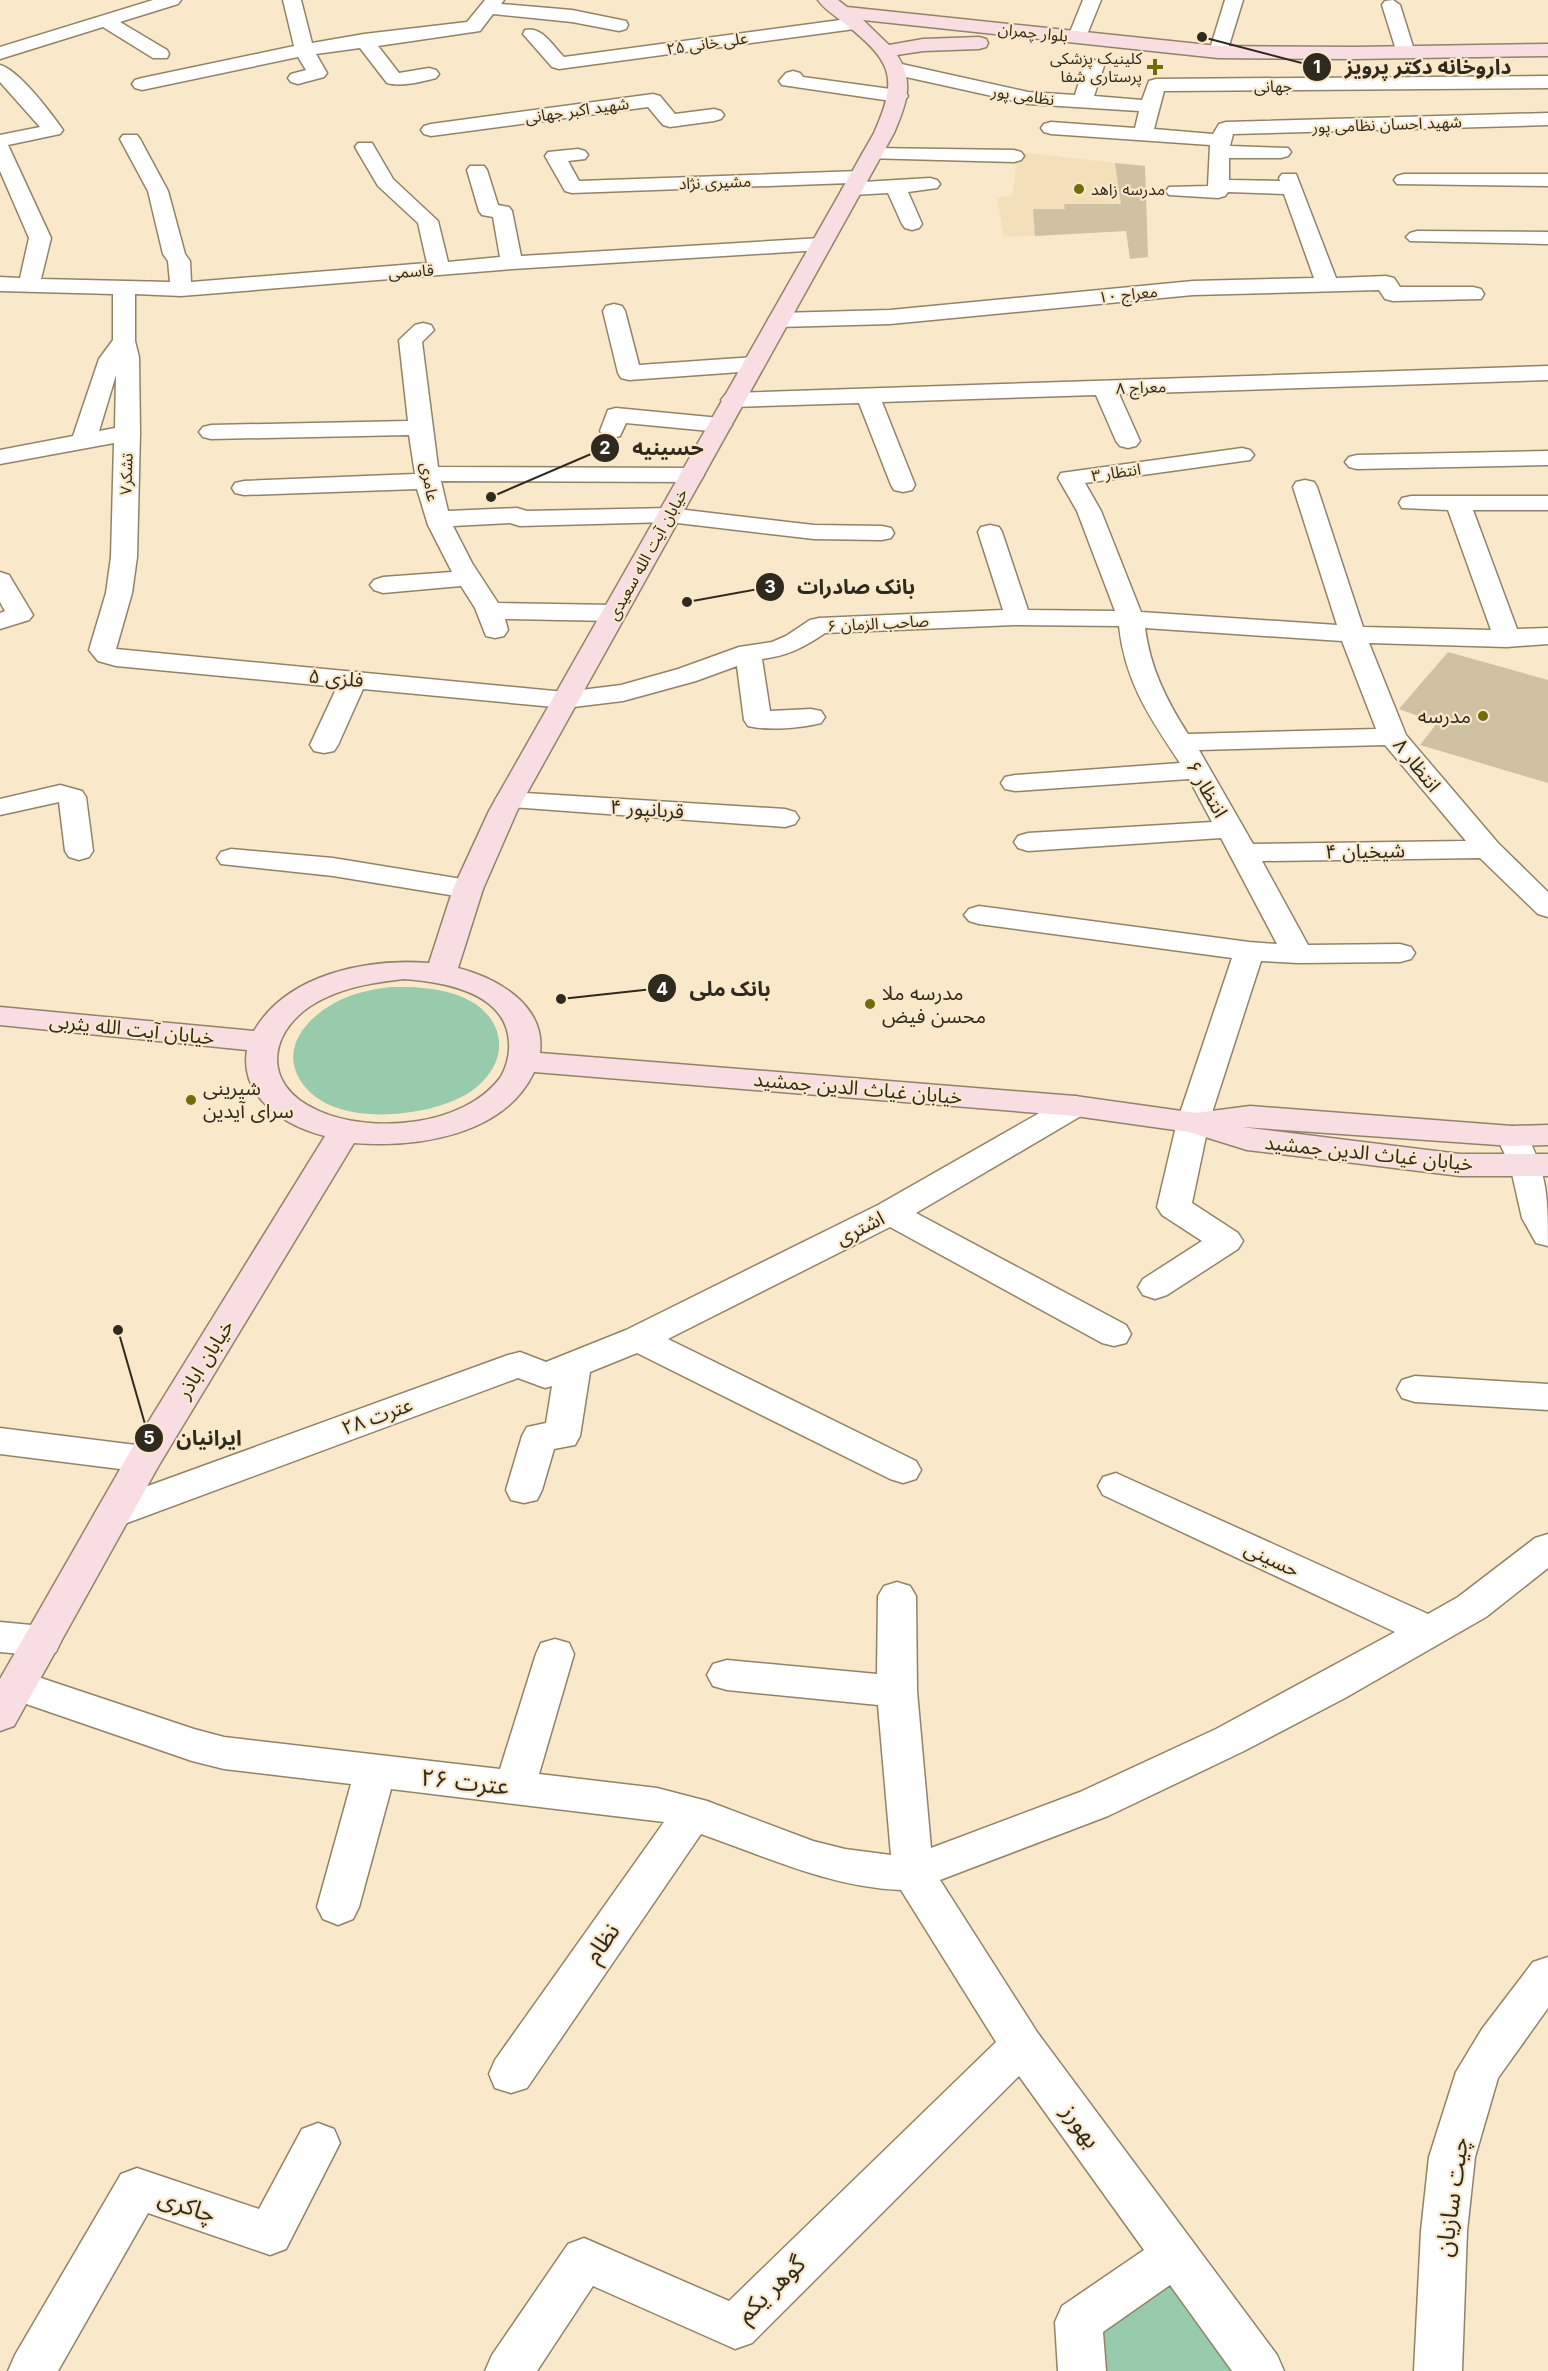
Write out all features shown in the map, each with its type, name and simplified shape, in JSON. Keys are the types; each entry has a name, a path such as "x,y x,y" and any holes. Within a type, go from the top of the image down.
{"main road":[{"name":"بلوار چمران","path":"848,18 964,24 981,38 1247,63 1548,59"},
{"path":"848,18 919,24 964,24"},
{"path":"848,18 893,62"},
{"name":"بلوار چمران","path":"893,62 923,45 981,38 1077,37 1218,52 1406,53 1548,50"},
{"name":"خیابان آیت الله سعیدی","path":"441,973 468,889 509,800 884,133 898,96 893,62"},
{"path":"404,970 441,973 473,982 499,997 517,1016 526,1038 524,1061 511,1084 489,1105 458,1121 421,1131 382,1135 344,1132 311,1122 285,1106 268,1087 260,1065 263,1042 277,1019 300,999 330,983 366,974 404,970"},
{"name":"خیابان آیت الله یثربی","path":"0,1016 263,1042"},
{"name":"خیابان غیاث الدین جمشید","path":"524,1061 1076,1106 1192,1122 1247,1140 1460,1165 1537,1165"},
{"name":"خیابان غیاث الدین جمشید","path":"1192,1122 1250,1116 1512,1136 1548,1136"},
{"name":"خیابان اباذر","path":"8,1700 144,1459 344,1132"}],"street":[{"path":"0,53 172,0"},
{"path":"292,0 304,50 317,73 298,78"},
{"path":"1077,37 1092,0"},
{"path":"1218,52 1234,0"},
{"path":"142,84 304,50 364,40 473,27 492,4 619,25"},
{"path":"1391,5 1406,53"},
{"name":"علی خانی ۲۵","path":"532,34 559,63 704,43 778,26 848,18"},
{"path":"105,21 160,54"},
{"path":"701,23 704,43"},
{"path":"364,40 394,79 429,74"},
{"name":"نظامی پور","path":"893,62 1014,96 1152,106"},
{"path":"1083,101 1094,66"},
{"path":"0,71 8,86 53,130 0,141"},
{"path":"793,77 789,81 898,96"},
{"name":"جهانی","path":"1143,134 1156,85 1548,82"},
{"name":"شهید اکبر جهانی","path":"431,130 653,100 670,121 714,115"},
{"name":"شهید احسان نظامی پور","path":"1222,140 1548,119"},
{"path":"1051,128 1222,140 1281,152"},
{"path":"130,139 158,191 174,254 179,261 181,289"},
{"path":"1176,191 1218,192 1222,140"},
{"path":"365,147 385,182 428,221 439,269"},
{"path":"0,148 17,207 40,238 29,284"},
{"path":"872,154 1014,156"},
{"name":"مشیری نژاد","path":"578,155 555,156 572,188 698,191 855,183 896,187 930,184"},
{"path":"477,170 489,211 502,211 512,263"},
{"path":"1404,180 1548,180"},
{"path":"1220,186 1291,183 1327,284"},
{"path":"896,187 912,224"},
{"path":"1417,237 1548,238"},
{"name":"قاسمی","path":"0,284 181,289 512,263 821,244"},
{"name":"معراج ۱۰","path":"779,320 890,317 1193,288 1386,283 1393,294 1473,294"},
{"name":"تشکر۷","path":"107,655 102,650 119,593 124,558 128,357 124,341 124,287"},
{"path":"614,311 629,373 754,364"},
{"name":"عامری","path":"417,335 422,428 428,478 438,519 468,578 493,620 614,613"},
{"path":"84,440 110,359 124,341"},
{"name":"معراج ۸","path":"733,400 1548,373"},
{"path":"1104,388 1128,441"},
{"path":"868,396 903,485"},
{"path":"612,431 616,415 720,425"},
{"path":"211,432 273,423 422,428"},
{"path":"0,457 128,433"},
{"name":"انتظار ۳","path":"1131,619 1089,511 1070,478 1242,455"},
{"path":"1357,462 1548,458"},
{"path":"1478,459 1502,503"},
{"path":"244,488 428,478 692,475"},
{"name":"انتظار ۸","path":"1305,487 1353,635 1393,737 1488,849 1548,908"},
{"path":"1411,503 1548,503"},
{"path":"1458,504 1508,639"},
{"path":"438,519 517,515 520,519 669,515 814,532 882,533"},
{"path":"990,532 1018,618"},
{"path":"383,585 468,578"},
{"path":"0,580 20,615 0,621"},
{"name":"صاحب الزمان ۶","path":"566,699 623,693 687,675 748,653 777,649 795,642 819,626 1018,618 1131,619 1353,635 1508,639 1548,636"},
{"name":"انتظار ۶","path":"1131,619 1136,654 1146,683 1160,712 1198,770 1298,954"},
{"path":"748,653 758,720 811,717"},
{"name":"فلزی ۵","path":"107,655 566,699"},
{"path":"324,745 354,679"},
{"path":"1179,742 1393,737"},
{"path":"1015,783 1198,770"},
{"path":"0,807 60,793 72,797 79,851"},
{"name":"قربانپور ۴","path":"509,800 785,818"},
{"name":"شیخیان ۴","path":"1028,842 1237,841 1488,849"},
{"path":"231,858 333,867 468,889"},
{"path":"979,915 1249,951 1298,954 1400,953"},
{"path":"1155,1287 1226,1241 1173,1207 1192,1122 1249,951"},
{"name":"اشتری","path":"638,1339 890,1213 1076,1106"},
{"path":"1512,1136 1537,1165 1539,1218 1548,1235"},
{"path":"890,1213 1114,1334"},
{"path":"638,1339 903,1470"},
{"name":"عترت ۲۸","path":"114,1513 519,1364 545,1376 638,1339"},
{"path":"524,1490 540,1436 562,1436 573,1365"},
{"path":"1415,1389 1548,1397"},
{"path":"0,1441 144,1459"},
{"name":"حسینی","path":"1116,1486 1429,1631"},
{"name":"عترت ۲۶","path":"8,1700 224,1753 639,1801 693,1813 794,1853 845,1868 882,1874 913,1873 1094,1804 1164,1773 1331,1687 1472,1607 1548,1548"},
{"path":"897,1596 897,1691 913,1873"},
{"path":"0,1637 42,1641"},
{"path":"515,1787 555,1654"},
{"path":"727,1676 897,1691"},
{"path":"338,1907 375,1772"},
{"name":"نظام","path":"512,2074 693,1813"},
{"name":"بهورز","path":"913,1873 1022,2045 1260,2371"},
{"name":"چیت سازیان","path":"1438,2371 1444,2231 1452,2157 1478,2072 1497,2042 1548,1975"},
{"name":"گوهر یکم","path":"509,2371 584,2259 735,2327 1022,2045"},
{"name":"چاکری","path":"32,2371 137,2189 270,2234 318,2143"},
{"path":"1082,2371 1079,2322 1174,2256"}],"shaded area":[{"name":"مدرسه زاهد","path":"1017,152 1145,166 1147,230 1004,237 997,198 1013,195"}],"green space":[{"path":"391,987 422,988 454,994 472,1002 486,1013 499,1039 498,1054 493,1068 482,1082 467,1094 428,1109 405,1113 357,1113 335,1107 316,1097 302,1083 295,1067 293,1053 306,1026 330,1005 345,998"},
{"path":"1174,2256 1260,2371 1082,2371 1079,2322"}],"building":[{"path":"1115,163 1145,166 1148,257 1130,259 1126,231 1035,236 1033,209 1065,209 1064,204 1121,204"},
{"name":"مدرسه","path":"1448,652 1548,680 1548,783 1420,745 1437,723 1399,709"}],"place":[{"name":"داروخانه دکتر پرویز","path":"1202,37"},
{"name":"کلینیک پزشکی پرستاری شفا","path":"1155,67"},
{"name":"مدرسه زاهد","path":"1079,189"},
{"name":"حسینیه","path":"491,497"},
{"name":"بانک صادرات","path":"687,602"},
{"name":"مدرسه","path":"1483,716"},
{"name":"بانک ملی","path":"561,999"},
{"name":"مدرسه ملا محسن فیض","path":"870,1004"},
{"name":"شیرینی سرای آیدین","path":"191,1100"},
{"name":"ایرانیان","path":"118,1330"}]}
